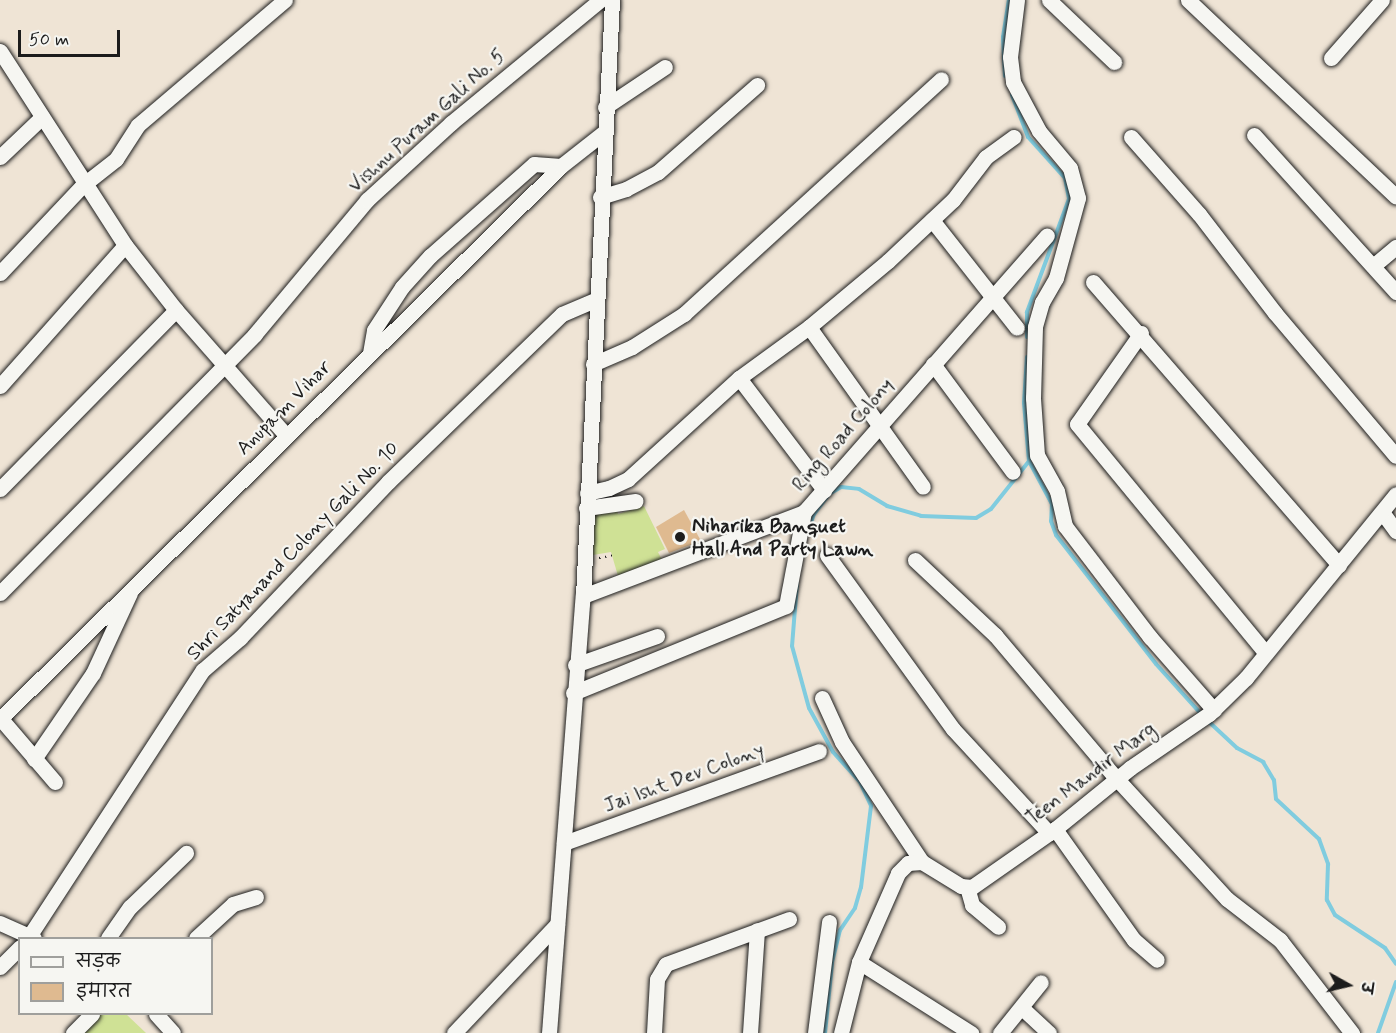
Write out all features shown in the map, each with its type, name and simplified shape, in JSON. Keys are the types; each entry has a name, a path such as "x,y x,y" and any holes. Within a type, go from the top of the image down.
{"street":[{"path":"0,273 84,185 116,159 138,125 285,0"},
{"name":"Vishnu Puram Gali No. 5","path":"0,592 297,287 367,200 451,123 600,0"},
{"path":"549,1033 575,665 583,596 603,133 612,0"},
{"path":"1017,0 1010,57 1013,82 1038,132 1070,168 1078,198 1056,278 1042,302 1035,327 1033,398 1037,455 1058,491 1065,526 1208,714"},
{"path":"1049,0 1114,62"},
{"path":"1188,0 1396,197"},
{"path":"1331,58 1382,0"},
{"path":"1,54 84,185 126,244 176,310 286,435"},
{"path":"605,107 665,67"},
{"path":"593,364 632,347 684,314 941,79"},
{"path":"600,197 626,189 658,172 757,85"},
{"path":"0,157 42,117"},
{"name":"Anupam Vihar","path":"0,719 561,166 603,133"},
{"path":"1254,135 1396,292"},
{"path":"587,500 628,479 739,378 809,327 932,220 953,200 986,157 1014,137"},
{"path":"1131,137 1199,214 1275,313 1396,456"},
{"path":"370,353 374,330 402,287 430,256 534,164 561,166"},
{"path":"932,220 1017,328"},
{"name":"Ring Road Colony","path":"583,596 804,512 1047,235"},
{"path":"0,386 126,244"},
{"path":"1373,266 1396,247"},
{"path":"1093,282 1141,333 1339,565"},
{"name":"Shri Satyanand Colony Gali No. 10","path":"30,937 203,670 240,638 388,482 562,314 595,300"},
{"path":"0,489 176,310"},
{"path":"809,327 923,487"},
{"path":"1141,333 1077,424 1265,652"},
{"path":"933,364 1013,472"},
{"path":"739,378 824,490"},
{"name":"Teen Mandir Marg","path":"967,887 972,887 1052,831 1116,778 1208,714 1265,652 1396,494"},
{"path":"587,500 636,501"},
{"path":"573,693 786,606 804,512"},
{"path":"1382,512 1396,531"},
{"path":"827,555 953,729 1052,831 1134,940 1157,960"},
{"path":"915,560 995,635 1116,778 1227,899 1280,940 1352,1033"},
{"path":"34,759 93,673 132,588"},
{"path":"575,665 657,636"},
{"path":"822,698 842,742 922,862 967,887 972,905 998,927"},
{"path":"0,719 55,782"},
{"name":"Jai Isht Dev Colony","path":"564,843 819,751"},
{"path":"109,937 130,907 186,852"},
{"path":"841,1033 859,962 898,873 908,863 922,862"},
{"path":"198,937 233,904 256,897"},
{"path":"654,1033 657,979 666,964 789,919"},
{"path":"815,1033 829,922"},
{"path":"0,923 23,937"},
{"path":"461,1031 557,924"},
{"path":"750,1033 757,930"},
{"name":"Shri Satyanand Colony Gali No. 10","path":"0,967 18,950"},
{"path":"859,962 971,1033"},
{"path":"1000,1033 1041,982"},
{"path":"1022,1008 1049,1033"},
{"path":"73,1033 92,1015"},
{"path":"157,1015 173,1033"}],"green space":[{"path":"644,506 665,549 658,552 662,560 618,576 611,552 593,555 595,512 617,510 618,514"},
{"path":"95,1015 127,1015 146,1033 77,1033"}],"building":[{"name":"Niharika Banquet Hall And Party Lawn","path":"684,510 701,541 669,553 656,527"}],"waterway":[{"path":"1005,76 1003,37 1009,0"},
{"path":"1012,95 1028,137 1065,178 1069,199 1027,312 1027,337"},
{"path":"807,534 814,514 829,494 841,487 859,489 887,506 921,516 976,518 991,509 1029,461 1024,403 1027,357"},
{"path":"1029,461 1052,504 1051,521 1056,535 1156,664 1202,715"},
{"path":"797,583 792,646 809,708 833,752 860,782 871,806 861,887 855,908 840,930 832,963 825,1033"},
{"path":"1207,720 1237,748 1263,762 1274,780 1276,799 1319,839 1328,864 1327,900 1335,915 1385,948 1396,964"},
{"path":"1378,1033 1396,982"}],"place":[{"name":"Niharika Banquet Hall And Party Lawn","path":"680,537"}]}
